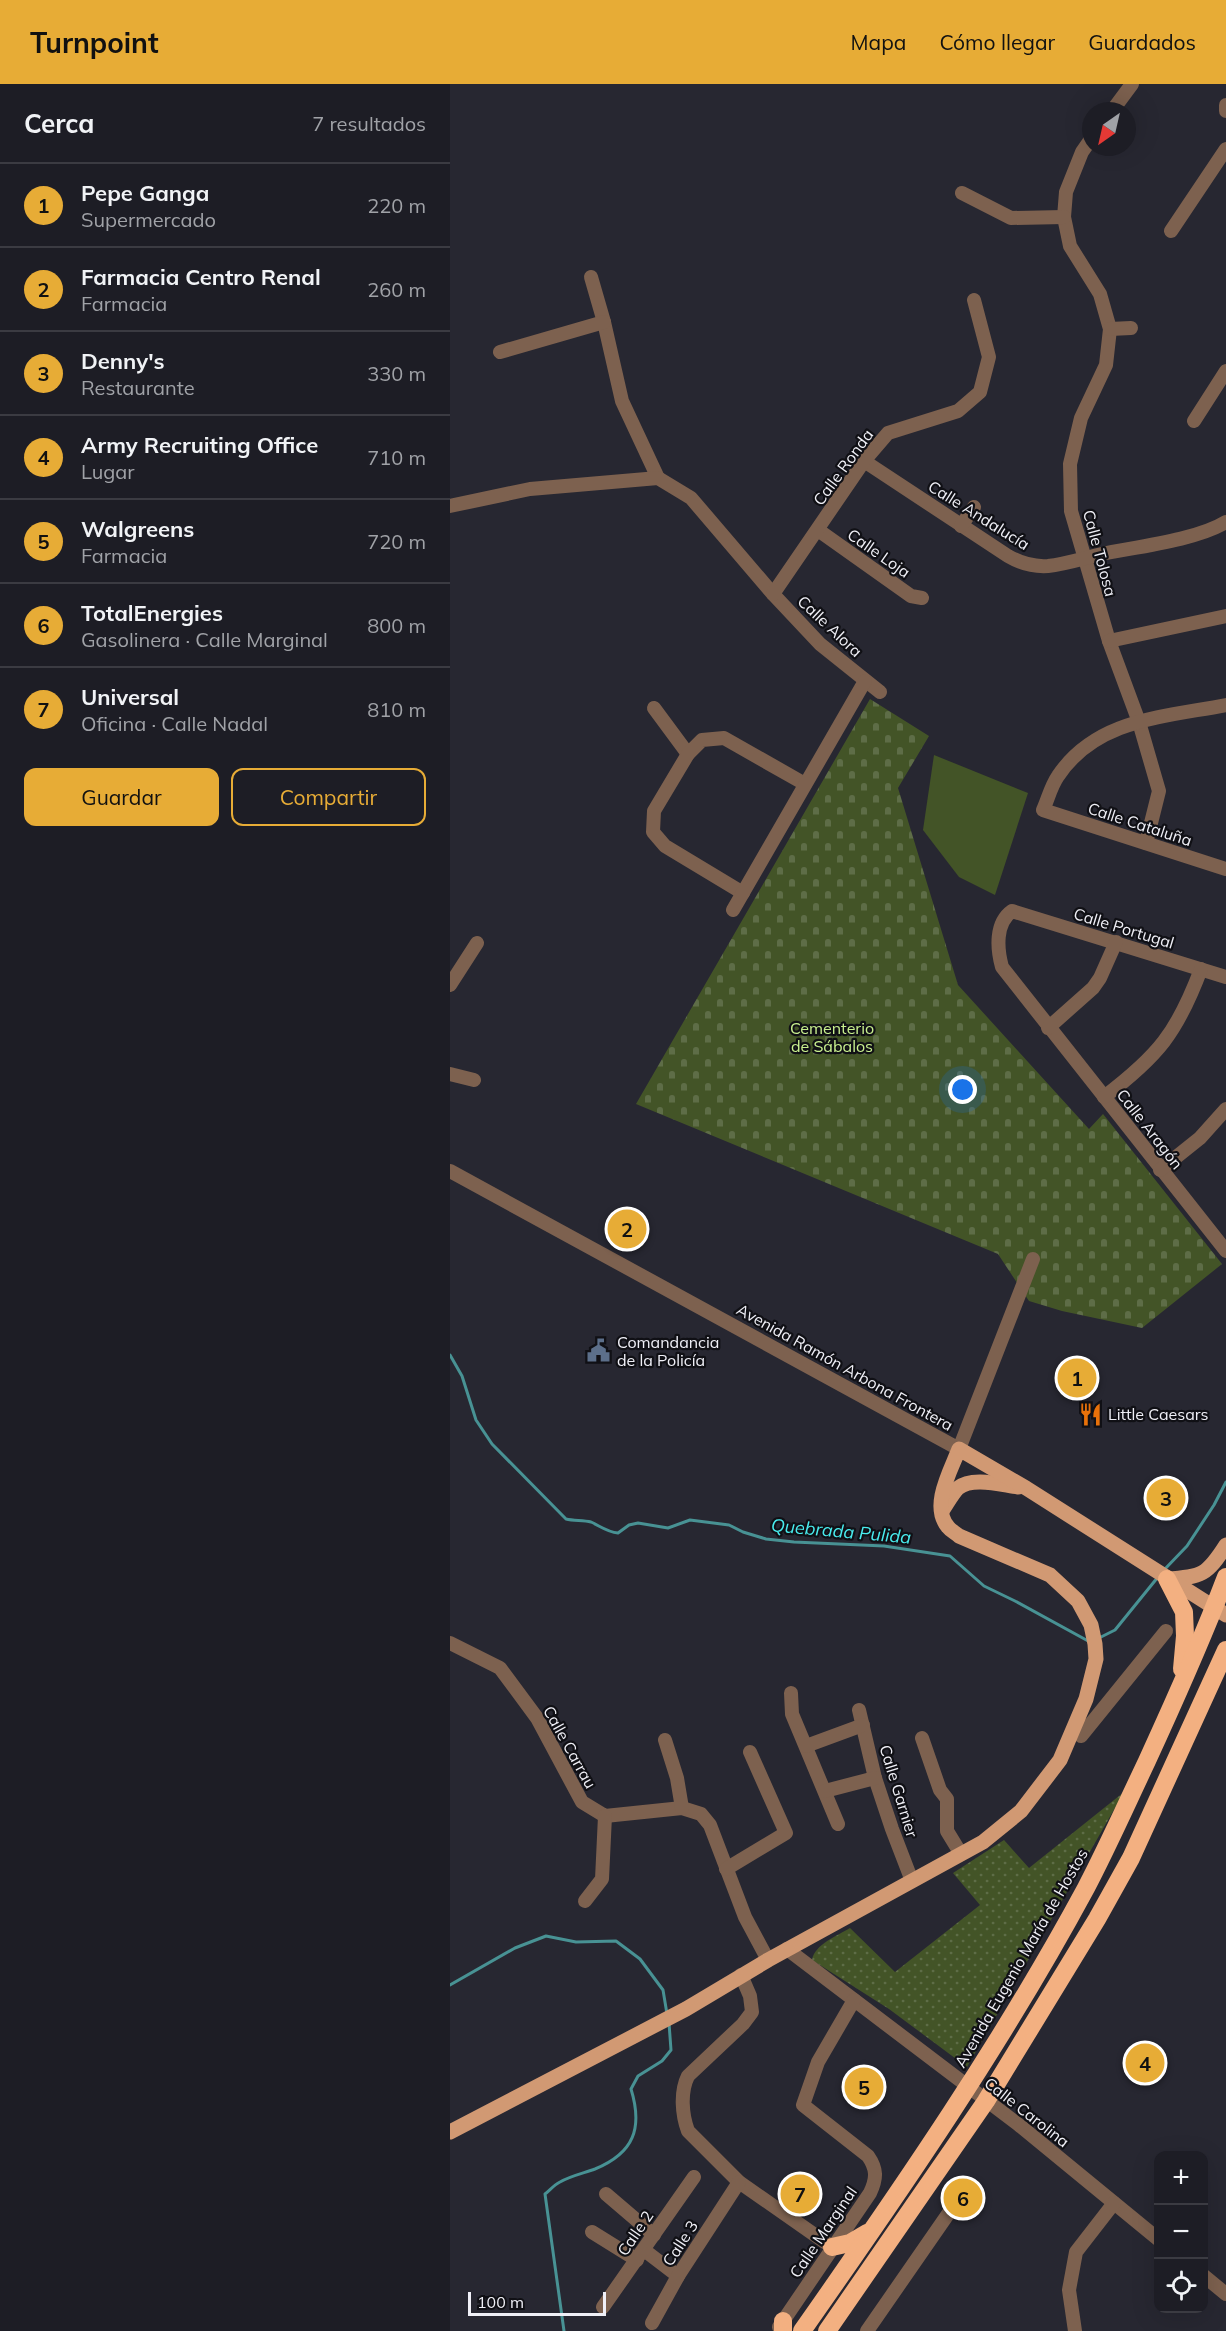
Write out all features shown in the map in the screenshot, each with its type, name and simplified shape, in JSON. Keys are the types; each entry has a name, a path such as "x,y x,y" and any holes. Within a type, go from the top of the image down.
{"highway":[{"name":"Avenida Eugenio María de Hostos","path":"802,2331 874,2229 969,2086 1087,1887 1180,1689 1220,1612 1226,1577"},
{"path":"1167,1579 1184,1612 1185,1636 1180,1689"},
{"path":"827,2331 986,2101 1059,1984 1131,1858 1226,1650"},
{"path":"832,2247 850,2243 874,2229"}],"main road":[{"name":"Avenida Ramón Arbona Frontera","path":"959,1449 1026,1488 1220,1612"},
{"path":"450,2132 686,2009 768,1959 983,1842 1021,1811 1060,1760 1086,1699 1096,1659 1091,1625 1078,1601 1050,1575 959,1536 947,1526 942,1511 942,1494 959,1449"},
{"path":"942,1511 957,1489 964,1484 978,1483 1026,1488"},
{"path":"1167,1579 1200,1576 1208,1571 1226,1545"}],"street":[{"path":"1119,102 1132,84"},
{"path":"1226,105 1226,111"},
{"path":"1171,231 1226,149"},
{"name":"Calle Tolosa","path":"1082,152 1066,192 1064,217 1070,246 1100,294 1110,329 1106,365 1081,418 1070,464 1071,511 1083,559 1109,641 1139,722 1159,791 1146,843"},
{"path":"962,193 1011,218 1064,217"},
{"path":"450,506 530,489 658,478 622,401 591,277"},
{"name":"Calle Ronda","path":"773,594 864,461 888,433 958,411 980,392 989,357 974,300"},
{"path":"500,351 604,322"},
{"path":"1110,329 1131,328"},
{"path":"1194,421 1226,371"},
{"name":"Calle Andalucía","path":"864,461 961,526 1020,562 1047,566 1200,533 1226,522"},
{"name":"Calle Alora","path":"658,478 691,498 773,594 820,644 880,692"},
{"path":"961,526 974,507"},
{"name":"Calle Loja","path":"818,530 912,596 922,598"},
{"path":"1109,641 1226,616"},
{"path":"733,910 866,681"},
{"path":"1139,722 1226,705"},
{"path":"654,708 688,754"},
{"name":"Calle Cataluña","path":"1139,722 1106,733 1076,753 1056,778 1043,810 1226,869"},
{"path":"743,892 665,846 653,832 654,811 688,754 702,740 724,738 805,784"},
{"name":"Calle Portugal","path":"1012,911 1226,977"},
{"name":"Calle Aragón","path":"1012,911 1004,916 997,943 1002,967 1226,1251"},
{"path":"1048,1028 1093,988 1116,942"},
{"path":"450,985 477,943"},
{"path":"1104,1097 1142,1067 1165,1041 1187,1006 1201,969"},
{"path":"450,1074 474,1080"},
{"path":"1160,1170 1200,1138 1226,1109"},
{"name":"Avenida Ramón Arbona Frontera","path":"450,1171 959,1449"},
{"path":"959,1449 1034,1259"},
{"path":"1081,1736 1166,1631"},
{"name":"Calle Carrau","path":"450,1643 500,1668 537,1718 582,1802 605,1816"},
{"path":"791,1693 792,1714 838,1824"},
{"path":"1086,1699 1103,1710"},
{"name":"Calle Garnier","path":"859,1710 875,1778 912,1881"},
{"path":"806,1746 863,1725"},
{"path":"922,1738 940,1791 947,1799 947,1831 961,1854"},
{"path":"665,1740 677,1778 682,1808"},
{"path":"726,1869 786,1833 750,1752"},
{"path":"825,1791 875,1778"},
{"path":"585,1901 602,1880 605,1816 682,1808 701,1814 710,1825 745,1917 768,1959"},
{"name":"Calle Carolina","path":"787,1949 1019,2125 1154,2236"},
{"path":"741,1975 750,1996 752,2012 749,2018 688,2076 685,2082 683,2113 688,2131 739,2182 832,2247"},
{"name":"Calle Marginal","path":"781,2328 832,2247 870,2193 876,2180 875,2166 868,2156 803,2105 818,2062 854,2000"},
{"name":"Calle 2","path":"603,2307 694,2176"},
{"name":"Calle 3","path":"652,2323 678,2276 739,2182"},
{"path":"606,2194 654,2235"},
{"path":"1075,2331 1069,2290 1076,2252 1114,2203"},
{"path":"867,2331 955,2204"},
{"path":"592,2232 678,2276"},
{"path":"1208,2280 1226,2294"}],"green space":[{"name":"Cementerio de Sábalos","path":"870,699 929,736 898,788 958,985 1089,1129 1103,1114 1222,1264 1142,1328 1062,1311 1029,1301 998,1254 636,1104"},
{"path":"934,755 1028,793 995,895 959,877 923,830"},
{"path":"1124,1792 967,2067 889,2009 812,1960 817,1949 850,1928 895,1972 980,1905 953,1873 1004,1840 1029,1868"}],"waterway":[{"name":"Quebrada Pulida","path":"450,1355 462,1376 476,1420 492,1444 566,1519 591,1522 618,1533 629,1525 638,1523 668,1528 690,1520 729,1525 766,1539 884,1546 950,1556 984,1586 1090,1642"},
{"name":"Quebrada Pulida","path":"1164,1570 1187,1546 1226,1482"},
{"name":"Quebrada Pulida","path":"1099,1638 1115,1630 1158,1577"},
{"path":"450,1985 515,1948 546,1936 576,1942 616,1941 640,1959 663,1990 667,2014"},
{"path":"564,2331 545,2194 564,2180 608,2163 627,2147 632,2138 636,2116 631,2089 638,2076 662,2061 671,2050 669,2023"}],"place":[{"name":"Farmacia Centro Renal","path":"627,1229"},
{"name":"Comandancia de la Policía","path":"599,1351"},
{"name":"Pepe Ganga","path":"1077,1378"},
{"name":"Little Caesars","path":"1090,1414"},
{"name":"Denny's","path":"1166,1498"},
{"name":"Army Recruiting Office","path":"1145,2063"},
{"name":"Walgreens","path":"864,2087"},
{"name":"Universal","path":"800,2194"},
{"name":"TotalEnergies","path":"963,2198"}]}
